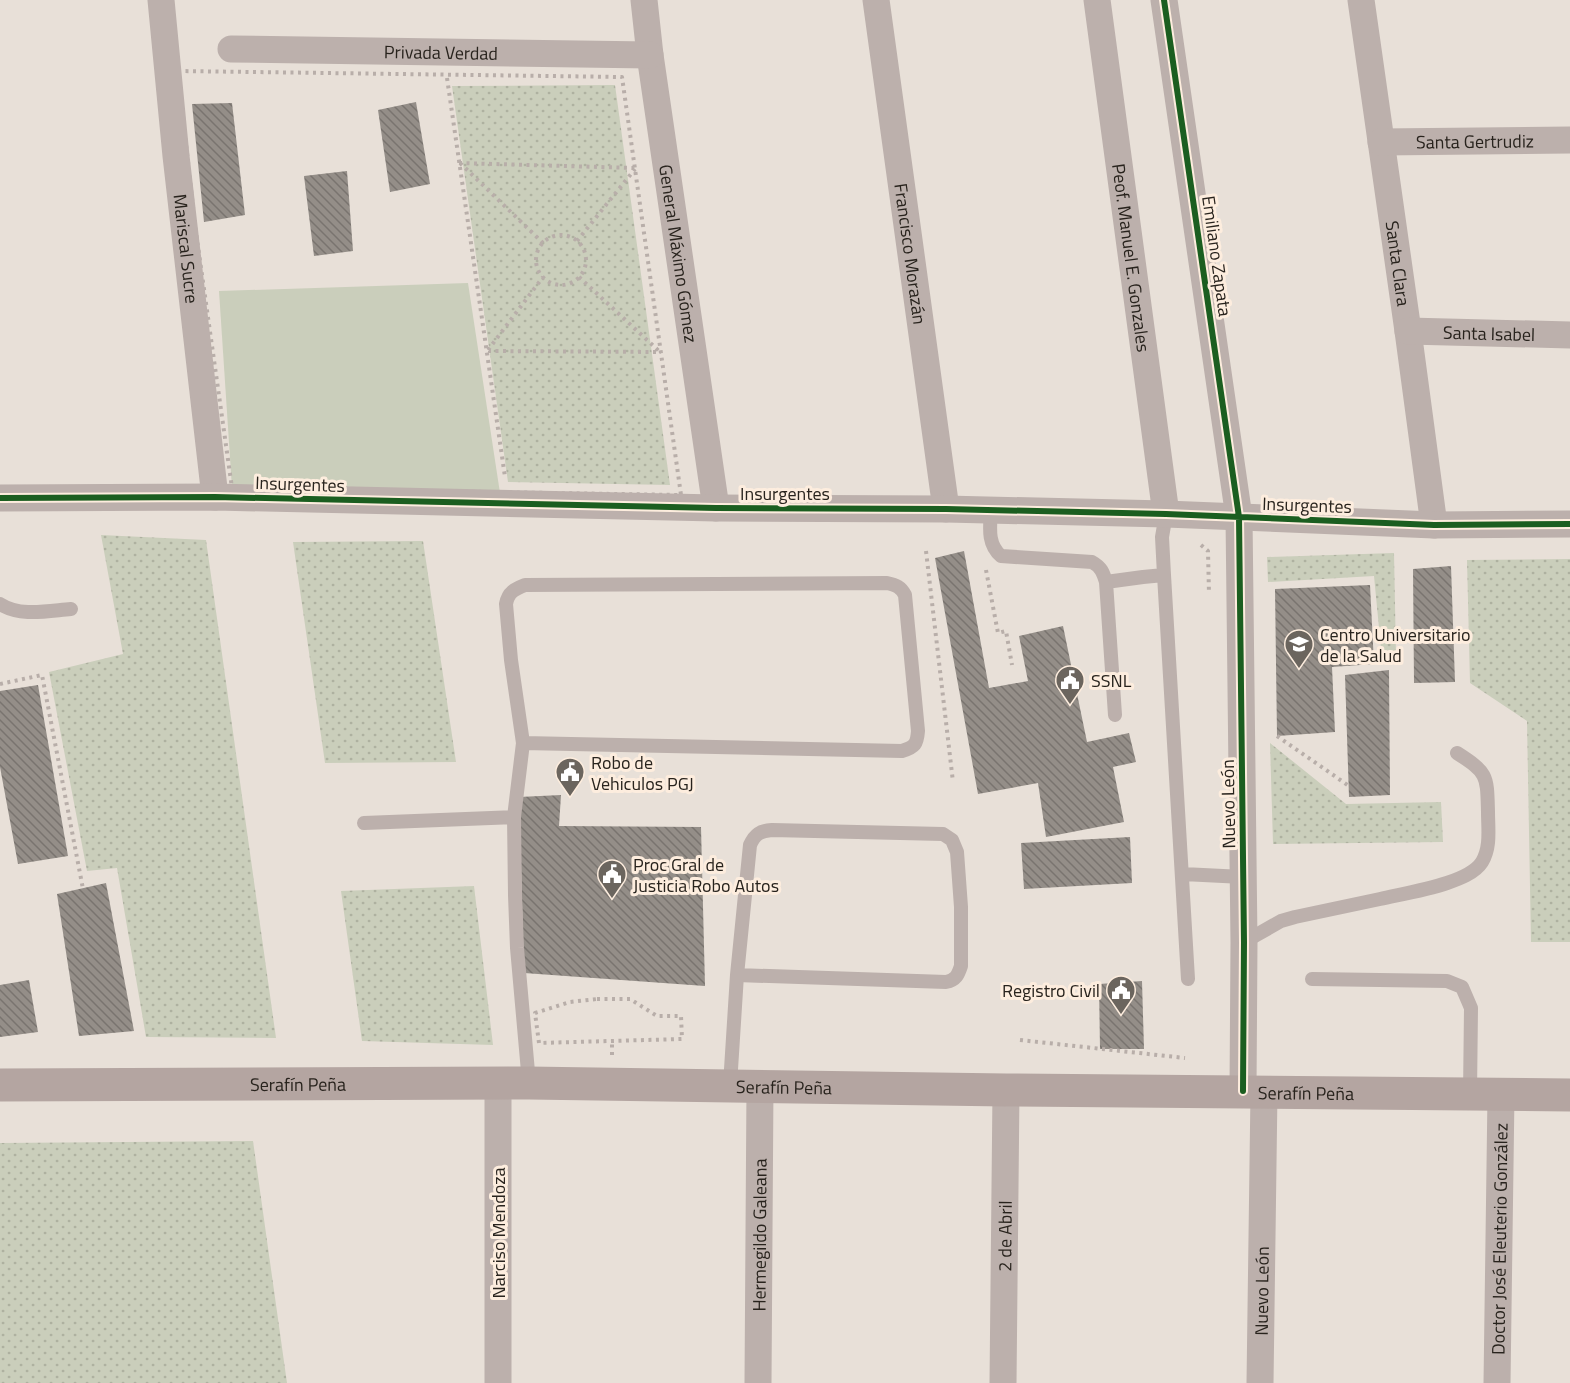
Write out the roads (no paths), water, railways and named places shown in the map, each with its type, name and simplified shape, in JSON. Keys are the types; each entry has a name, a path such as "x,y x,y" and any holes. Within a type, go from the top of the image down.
{"main road":[{"name":"Serafín Peña","path":"0,1085 514,1083 1570,1095"}],"street":[{"name":"Mariscal Sucre","path":"161,0 176,156 215,497"},
{"name":"General Máximo Gómez","path":"644,0 716,508"},
{"name":"Francisco Morazán","path":"876,0 946,509"},
{"name":"Peof. Manuel E. Gonzales","path":"1096,0 1164,526"},
{"name":"Emiliano Zapata","path":"1164,0 1239,517"},
{"name":"Santa Clara","path":"1361,0 1434,525"},
{"name":"Privada Verdad","path":"231,49 650,55"},
{"name":"Santa Gertrudiz","path":"1381,142 1570,140"},
{"name":"Santa Isabel","path":"1408,332 1570,335"},
{"name":"Insurgentes","path":"0,498 215,497 716,508 946,509 990,522 1164,526 1239,517 1434,525 1570,524"},
{"name":"Nuevo León","path":"1239,517 1244,942 1253,1091 1260,1383"},
{"name":"Narciso Mendoza","path":"498,1383 514,1083"},
{"name":"Hermegildo Galeana","path":"745,1085 758,1383"},
{"name":"2 de Abril","path":"1003,1383 1006,1090"},
{"name":"Doctor José Eleuterio González","path":"1485,1094 1497,1383"}],"lane":[{"path":"990,522 991,544 1000,556 1092,562 1103,570 1107,582 1115,715"},
{"path":"1164,526 1164,575 1188,979"},
{"path":"1107,582 1164,575"},
{"path":"514,1083 516,939 514,818 523,743 511,660 506,604 511,591 525,585 887,583 898,585 905,595 918,731 914,747 909,749 902,751 523,743"},
{"path":"0,604 9,610 23,612 71,609"},
{"path":"1244,942 1281,921 1415,892 1448,883 1475,870 1486,852 1489,841 1486,779 1482,771 1457,753"},
{"path":"364,823 514,818"},
{"path":"736,975 946,982 953,980 958,975 961,966 961,907 957,852 952,840 943,834 772,830 764,830 753,837 750,845 736,975 745,1085"},
{"path":"1183,874 1243,877"},
{"path":"1312,979 1447,981 1462,987 1471,1008 1485,1094"}],"place":[{"name":"Centro Universitario de la Salud","path":"1299,670"},
{"name":"SSNL","path":"1070,706"},
{"name":"Robo de Vehiculos PGJ","path":"570,798"},
{"name":"Proc Gral de Justicia Robo Autos","path":"612,900"},
{"name":"Registro Civil","path":"1121,1016"}]}
